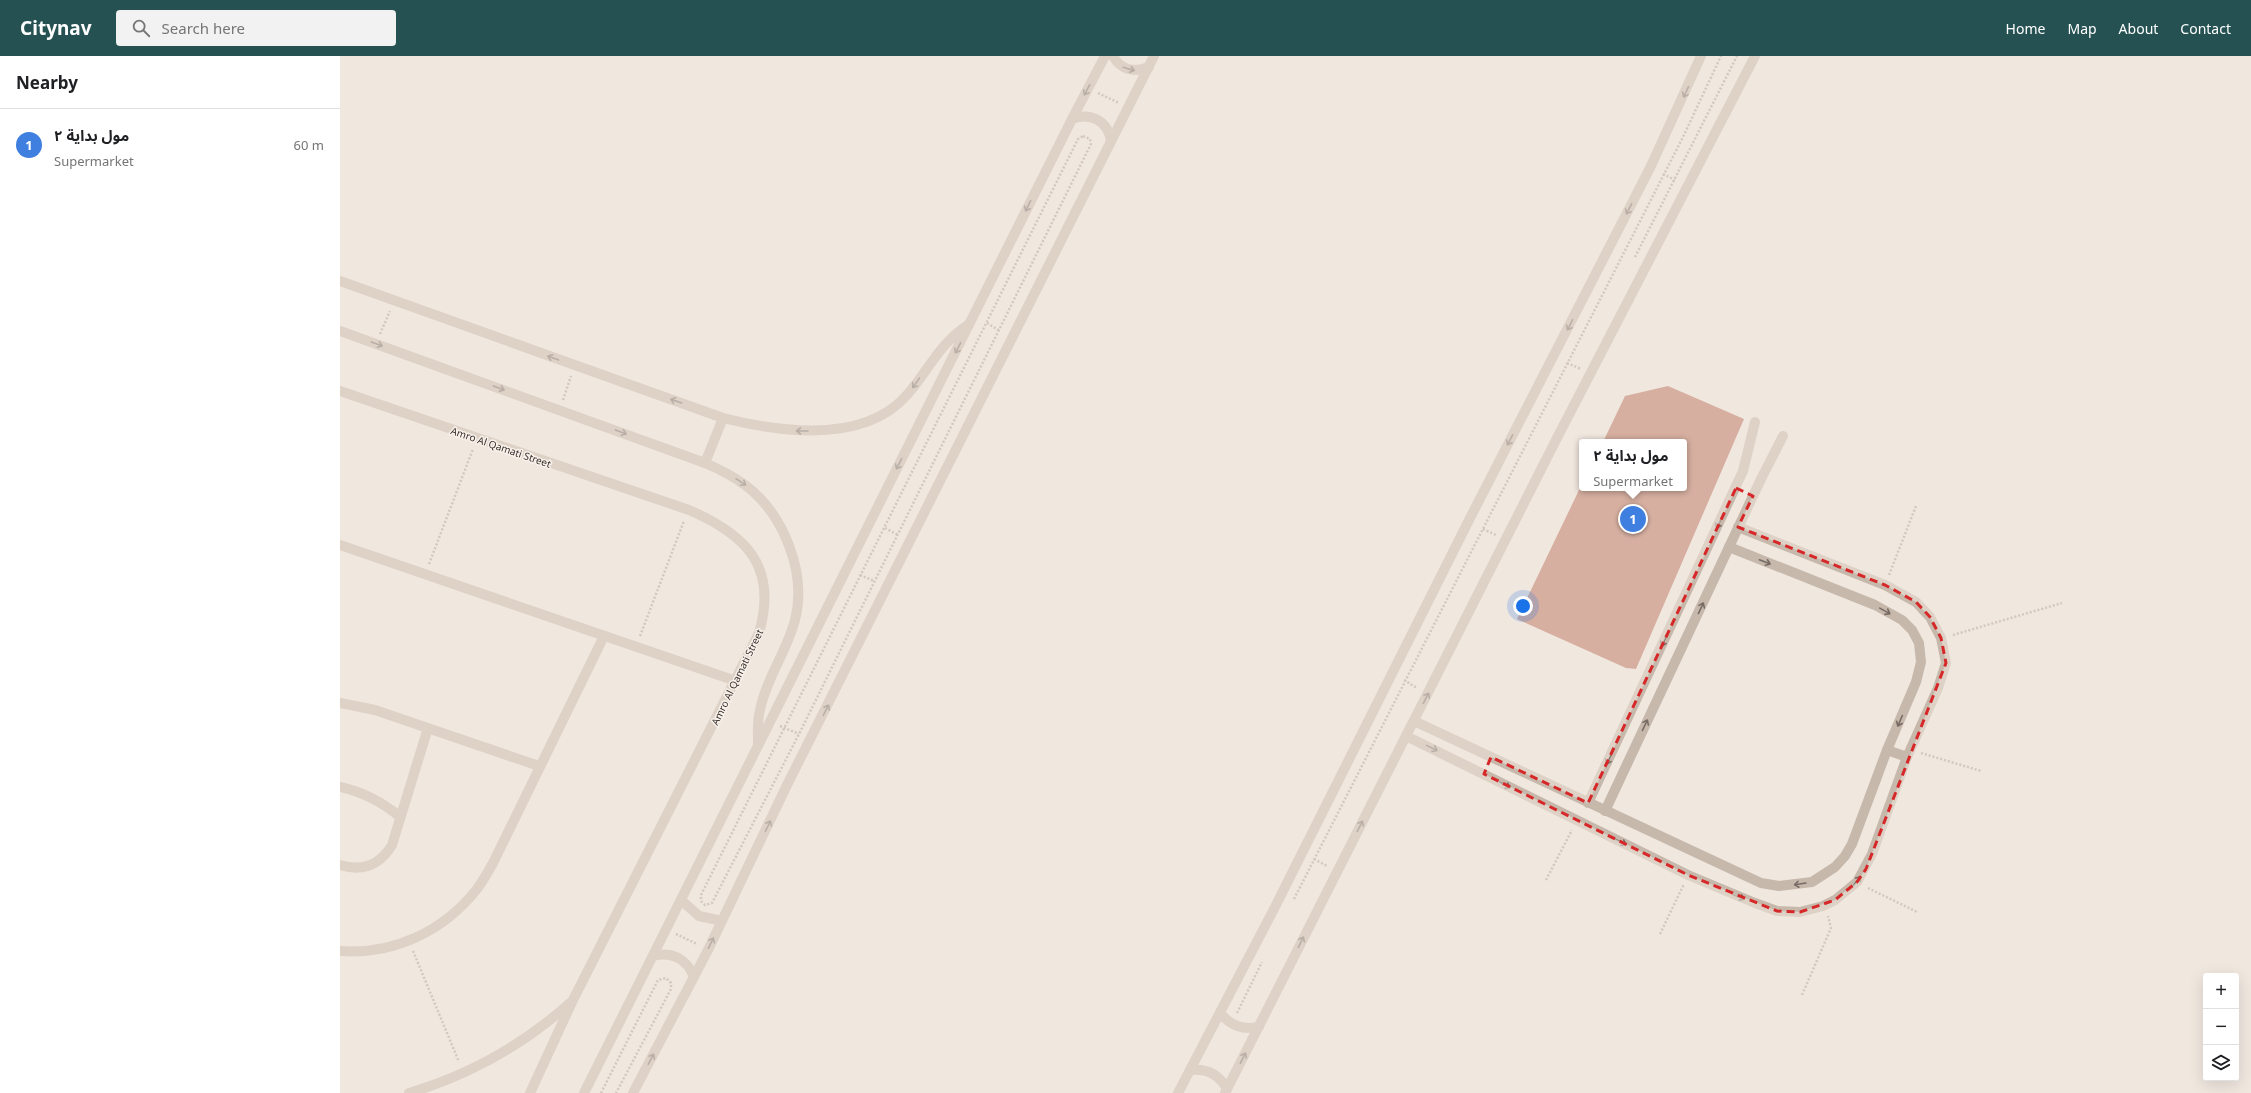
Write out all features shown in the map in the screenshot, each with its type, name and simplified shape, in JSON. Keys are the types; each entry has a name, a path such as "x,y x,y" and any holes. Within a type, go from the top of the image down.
{"street":[{"path":"584,1093 1072,119 1105,56"},
{"path":"1113,56 1116,62 1126,69 1138,70 1149,67"},
{"path":"633,1093 708,950 811,739 1154,56"},
{"path":"1178,1093 1303,852 1468,522 1554,358 1650,168 1701,56"},
{"path":"1226,1091 1336,871 1414,721 1590,373 1755,56"},
{"path":"1072,119 1089,116 1100,121 1108,130 1111,141"},
{"path":"340,281 723,418 762,427 798,431 835,429 871,421 884,415 905,398 941,347 972,320"},
{"path":"340,331 706,463 746,486 762,501 776,518 786,538 794,559 797,581 795,620 760,710 758,748"},
{"name":"Amro Al Qamati Street","path":"340,391 476,439 689,510 713,520 732,532 748,548 759,568 766,589 766,612 760,634 573,1000 530,1093"},
{"path":"706,463 723,418"},
{"path":"1588,803 1744,471 1755,422"},
{"path":"1605,812 1738,527 1783,436"},
{"path":"1736,488 1753,496"},
{"path":"1406,736 1688,875 1777,911 1800,912 1823,906 1836,900 1857,882 1872,854 1909,754 1938,688 1946,663 1941,638 1930,618 1916,602 1885,584 1738,527"},
{"path":"340,545 635,648 736,681"},
{"path":"1414,721 1605,812 1761,883 1779,886 1812,882 1835,867 1852,844 1887,750 1916,682 1921,662 1919,643 1912,630 1902,620 1875,605 1729,547"},
{"path":"340,951 377,949 409,942 435,928 453,915 478,888 493,863 539,766 604,636"},
{"path":"340,703 375,710 539,766"},
{"path":"340,865 355,868 367,867 377,863 386,855 392,845 428,728"},
{"path":"1887,750 1909,754"},
{"path":"1484,774 1491,757"},
{"path":"340,787 364,794 377,800 400,817"},
{"path":"681,900 699,916 722,921"},
{"path":"653,956 668,954 675,956 687,964 694,977"},
{"name":"Amro Al Qamati Street","path":"409,1093 464,1074 522,1042 573,1000"},
{"path":"1220,1013 1233,1025 1250,1028 1259,1027"},
{"path":"1190,1070 1205,1070 1212,1072 1219,1077 1226,1091"}],"path":[{"path":"1294,901 1702,99 1721,56"},
{"path":"1632,264 1737,56"},
{"path":"1088,88 1128,108"},
{"path":"1083,136 1088,137 1091,144 1000,330 873,581 799,734 712,903 705,905 701,901 701,895 988,324 1078,139 1083,136"},
{"path":"1650,168 1688,186"},
{"path":"376,344 394,300"},
{"path":"972,320 988,324 1013,338"},
{"path":"1554,358 1590,373"},
{"path":"1576,376 1583,362"},
{"path":"560,410 575,366"},
{"path":"425,574 476,439"},
{"path":"1885,584 1916,506"},
{"path":"635,648 689,510"},
{"path":"871,521 911,542"},
{"path":"1468,522 1505,540"},
{"path":"1492,542 1499,528"},
{"path":"847,568 887,588"},
{"path":"1941,638 2062,603"},
{"path":"1393,672 1417,688"},
{"path":"1413,695 1420,681"},
{"path":"770,722 811,739"},
{"path":"1909,754 1981,771"},
{"path":"1546,880 1577,821"},
{"path":"1303,852 1336,871"},
{"path":"1322,872 1330,858"},
{"path":"1660,934 1688,875"},
{"path":"1857,882 1917,912"},
{"path":"1802,995 1831,928 1829,918 1823,906"},
{"path":"667,929 708,950"},
{"path":"409,942 464,1074"},
{"path":"1239,1018 1237,1010 1265,955"},
{"path":"602,1093 658,980 666,978 671,983 671,989 616,1093"}],"highlighted area":[{"path":"1736,488 1753,496 1738,527 1885,585 1916,602 1930,617 1941,638 1946,663 1866,869 1857,882 1835,900 1800,912 1777,911 1688,875 1484,774 1491,757 1588,803"}],"building":[{"path":"1668,386 1744,419 1636,669 1626,668 1517,619 1579,490 1687,491 1687,439 1604,439 1625,396"}],"place":[{"name":"مول بداية ۲","path":"1633,519"}]}
